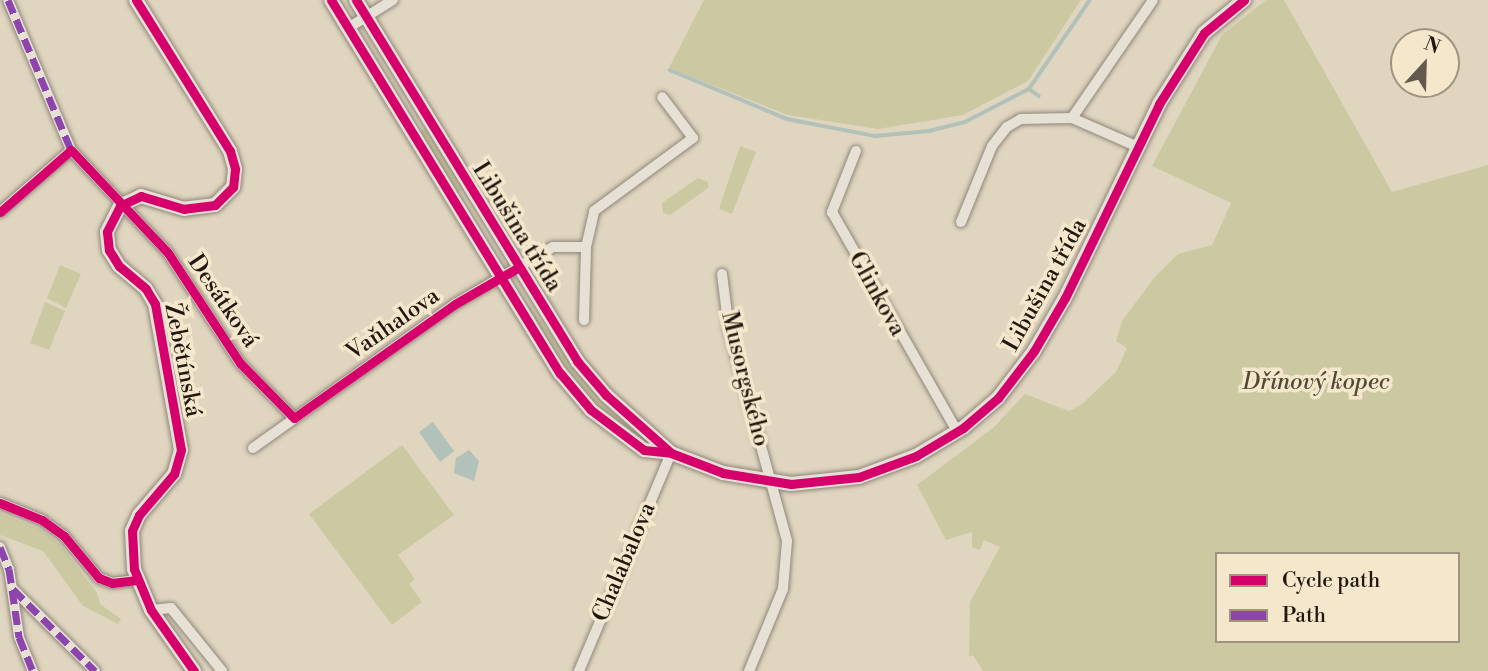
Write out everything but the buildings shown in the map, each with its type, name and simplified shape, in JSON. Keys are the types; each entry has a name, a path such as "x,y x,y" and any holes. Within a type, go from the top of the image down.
{"street":[{"name":"Desátková","path":"8,0 71,150 120,206 168,253 240,363 294,418"},
{"path":"120,206 141,196 184,209 215,205 233,187 235,169 230,151 136,0"},
{"name":"Libušina třída","path":"331,0 560,373 591,410 644,450 671,453 723,473 771,483 859,477 916,456 957,431 998,398 1034,351 1138,147 1205,33 1244,0"},
{"name":"Libušina třída","path":"356,0 578,361 607,395 671,453"},
{"path":"348,28 393,0"},
{"path":"1072,118 1153,0"},
{"path":"584,320 586,247 594,211 604,199 692,138 662,97"},
{"path":"961,222 992,146 1007,127 1037,116 1072,118 1138,147"},
{"path":"0,212 71,150"},
{"name":"Glinkova","path":"856,151 832,212 957,431"},
{"name":"Žebětínská","path":"120,206 107,232 109,250 155,304 181,450 174,474 139,515 132,531 137,580 151,610 194,671"},
{"name":"Vaňhalova","path":"253,448 455,304 553,247 586,247"},
{"name":"Musorgského","path":"722,274 729,330 787,541 788,566 749,671"},
{"name":"Chalabalova","path":"579,671 671,453"},
{"path":"0,503 42,520 64,536 99,578 112,583 137,580"},
{"path":"0,547 13,589 19,637 33,671"},
{"path":"13,589 95,671"},
{"path":"151,610 170,608 222,671"}],"green space":[{"path":"704,0 1081,0 1028,81 963,115 878,129 788,115 669,68"},
{"name":"Dřínový kopec","path":"1266,0 1284,0 1392,192 1488,165 1488,671 983,671 973,655 969,657 970,602 1000,547 984,540 980,550 972,547 972,532 946,540 917,485 993,428 1025,394 1069,411 1082,404 1116,372 1127,348 1116,341 1122,321 1154,278 1178,254 1212,245 1231,203 1152,166 1222,35"},
{"path":"427,127 464,189 457,193 419,133"},
{"path":"740,146 756,152 732,214 719,209"},
{"path":"698,178 708,182 708,188 670,215 663,213 662,203"},
{"path":"60,265 81,274 66,308 47,298"},
{"path":"519,293 602,400 657,449 598,408 556,355"},
{"path":"45,302 65,311 49,350 30,343"},
{"path":"402,445 454,515 398,555 415,579 409,584 422,602 392,625 309,514"},
{"path":"0,513 42,530 61,545 97,593 100,604 121,619 118,624 83,606 43,551 0,535"}],"shaded area":[{"path":"433,422 454,451 440,462 419,432"},
{"path":"469,450 479,461 474,481 454,473 456,458"}],"waterway":[{"path":"1029,89 1090,0"},
{"path":"670,70 787,119 875,136 929,131 965,122 1029,89 1039,96"}],"marked path":[{"path":"8,0 71,150"},
{"path":"0,547 9,569 19,637 33,671"},
{"path":"13,589 95,671"}],"cycle path":[{"path":"136,0 230,151 235,169 233,187 215,205 184,209 141,196 120,206 107,232 109,250 119,266 146,289 155,304 181,450 174,474 139,515 132,531 134,569 151,610 194,671"},
{"path":"331,0 560,373 591,410 644,450 671,453 723,473 791,484 859,477 916,456 963,428 998,398 1034,351 1065,298 1159,104 1204,33 1244,0"},
{"path":"356,0 577,361 606,395 671,453"},
{"path":"0,212 71,150 168,253 240,363 294,418 455,304 519,267"},
{"path":"0,503 42,520 64,536 99,578 112,583 137,580"}]}
